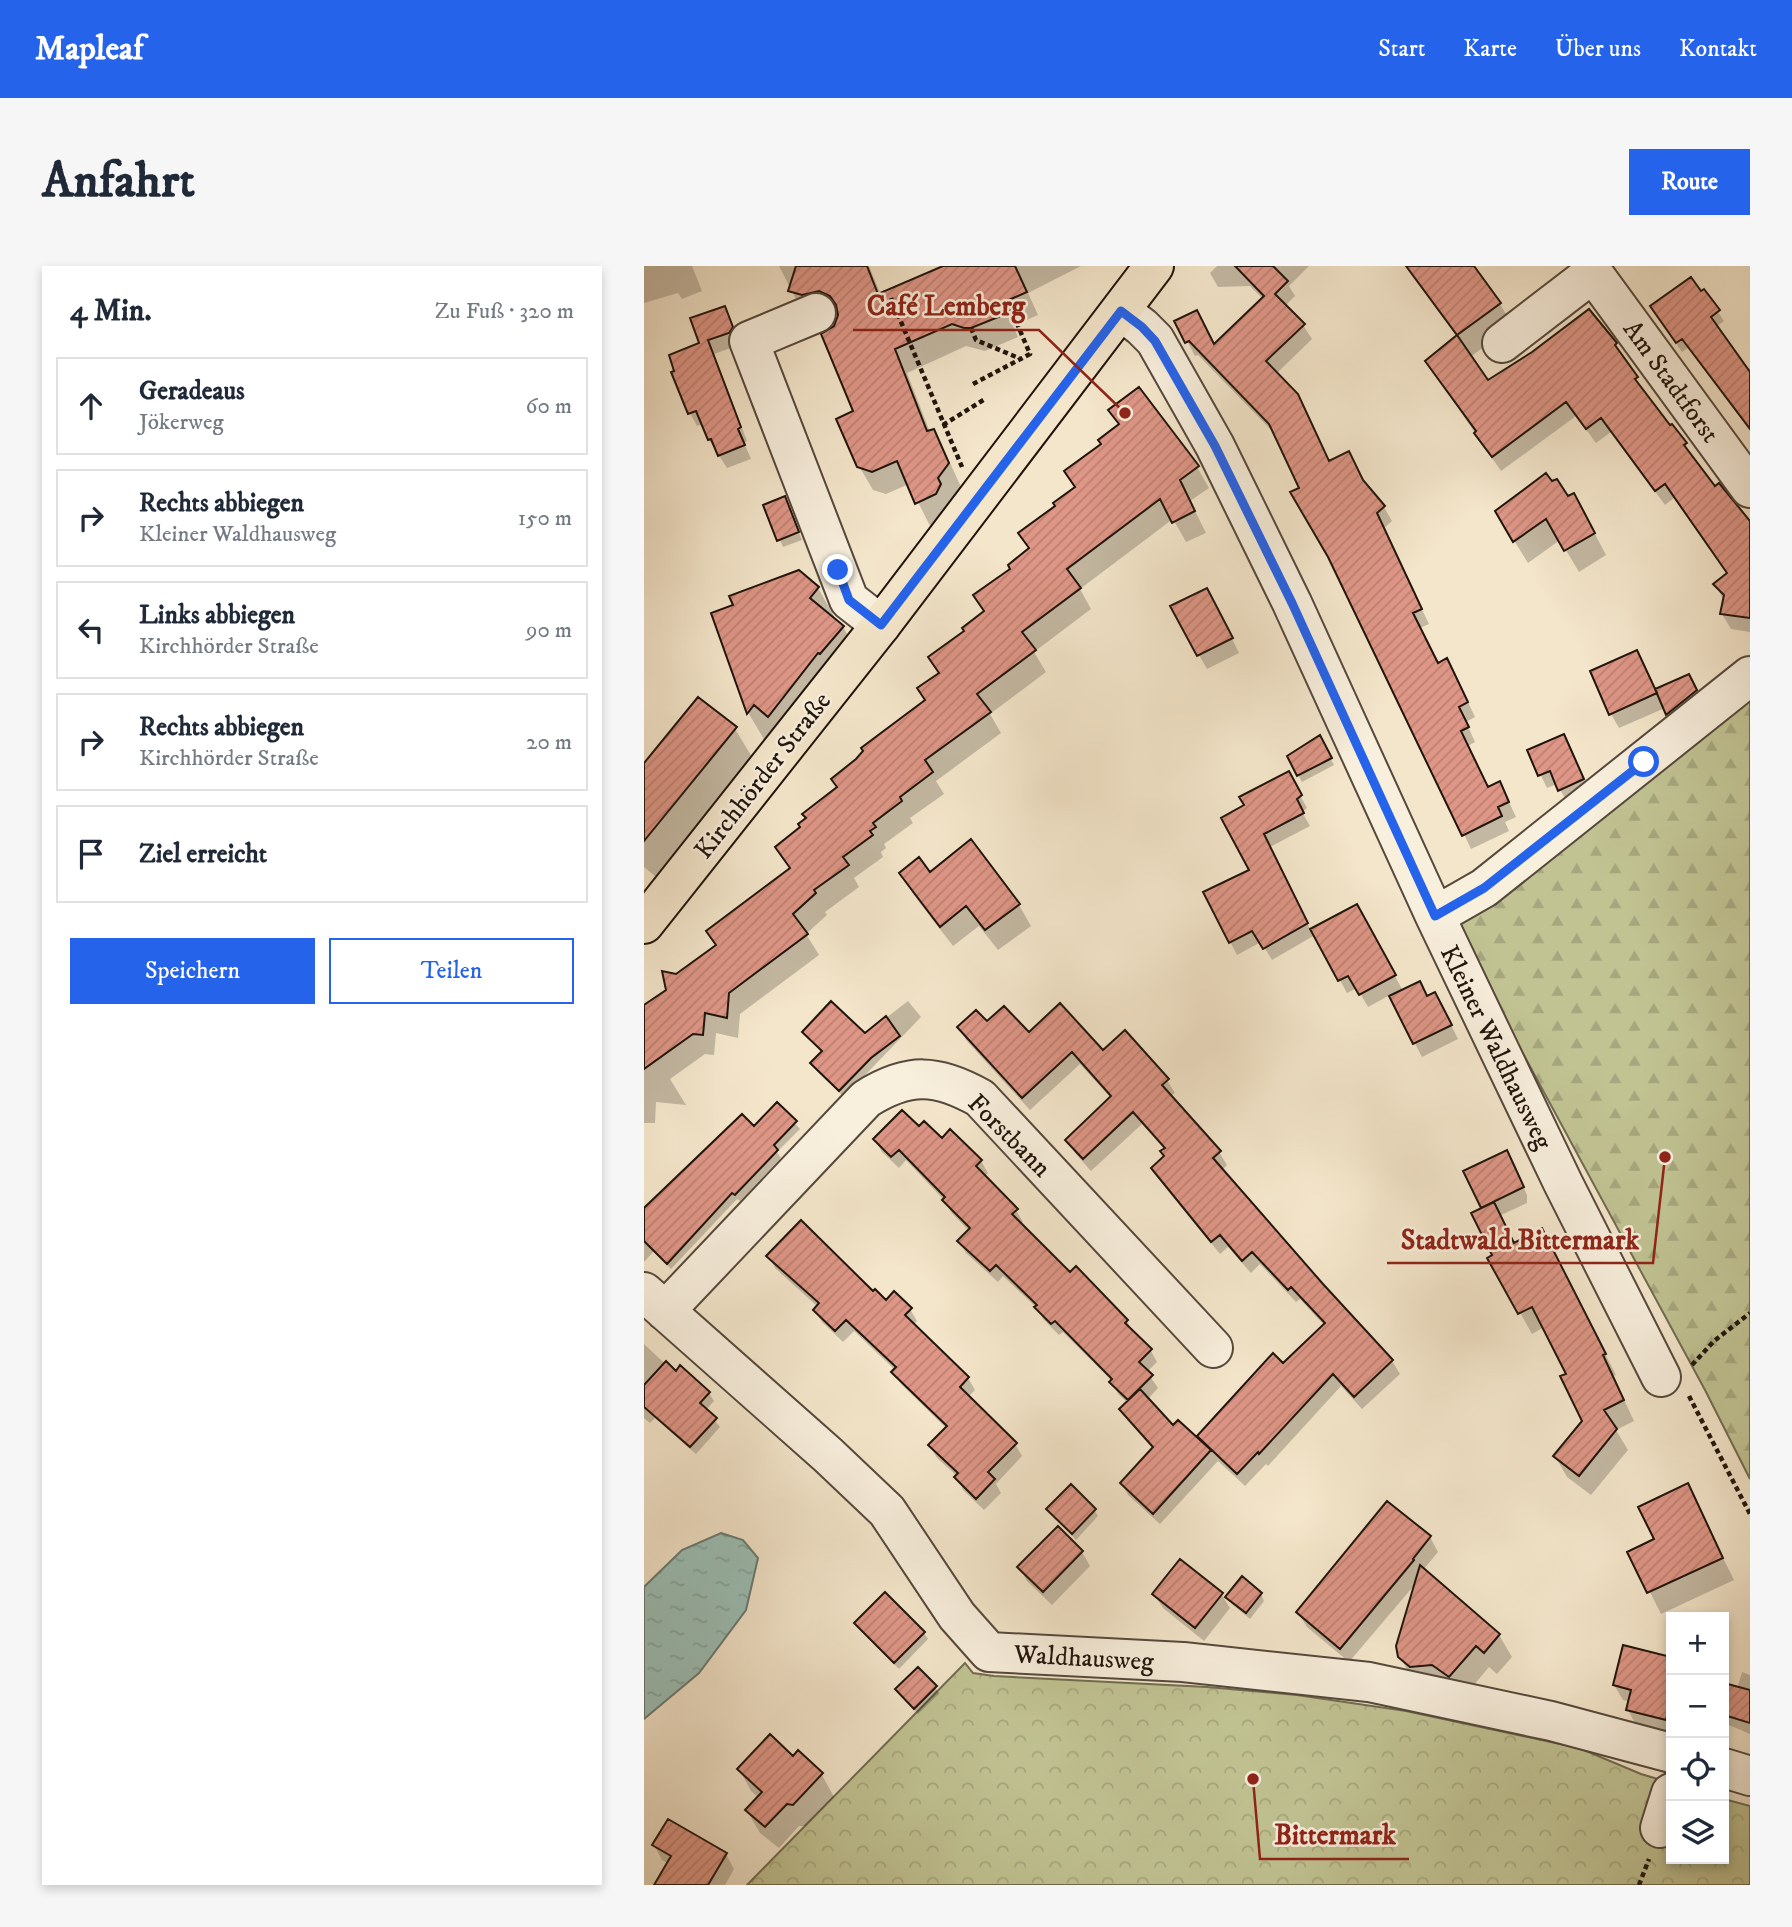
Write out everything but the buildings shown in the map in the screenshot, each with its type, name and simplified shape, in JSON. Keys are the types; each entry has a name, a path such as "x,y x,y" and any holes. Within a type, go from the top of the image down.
{"main road":[{"name":"Kirchhörder Straße","path":"644,923 881,625 1154,266"}],"street":[{"name":"Am Stadtforst","path":"1502,344 1598,270 1750,488"},
{"name":"Kleiner Waldhausweg","path":"1121,311 1155,341 1215,446 1292,603 1435,916 1563,1183 1670,1378"},
{"path":"816,313 748,341 849,600 881,625"},
{"path":"1435,916 1484,888 1750,676"},
{"name":"Forstbann","path":"654,1302 866,1099 883,1088 927,1079 954,1084 980,1098 1213,1348"},
{"name":"Waldhausweg","path":"654,1302 828,1455 887,1511 957,1616 989,1652 1182,1662 1369,1682 1551,1721 1666,1752"},
{"path":"1729,1770 1750,1776"},
{"path":"1660,1828 1668,1801"}],"path":[{"path":"891,299 943,425 965,470"},
{"path":"973,384 1030,354 1007,300"},
{"path":"971,328 976,340 1021,359"},
{"path":"943,425 985,399"},
{"path":"1750,1313 1670,1378 1750,1514"}],"green space":[{"path":"1749,692 1750,1479 1705,1390 1453,924 1505,896"},
{"path":"965,1663 973,1673 994,1676 1207,1687 1297,1695 1406,1711 1579,1748 1666,1782 1666,1864 1729,1864 1729,1800 1750,1806 1750,1885 747,1885"}],"water":[{"path":"721,1533 743,1540 758,1558 746,1610 699,1673 644,1719 644,1587 682,1550"}],"place":[{"name":"Café Lemberg","path":"1125,413"},
{"name":"Stadtwald Bittermark","path":"1665,1157"},
{"name":"Bittermark","path":"1253,1779"}],"route":[{"path":"838,570 849,600 881,625 1121,311 1155,341 1215,446 1292,603 1435,916 1484,888 1644,762"}]}
